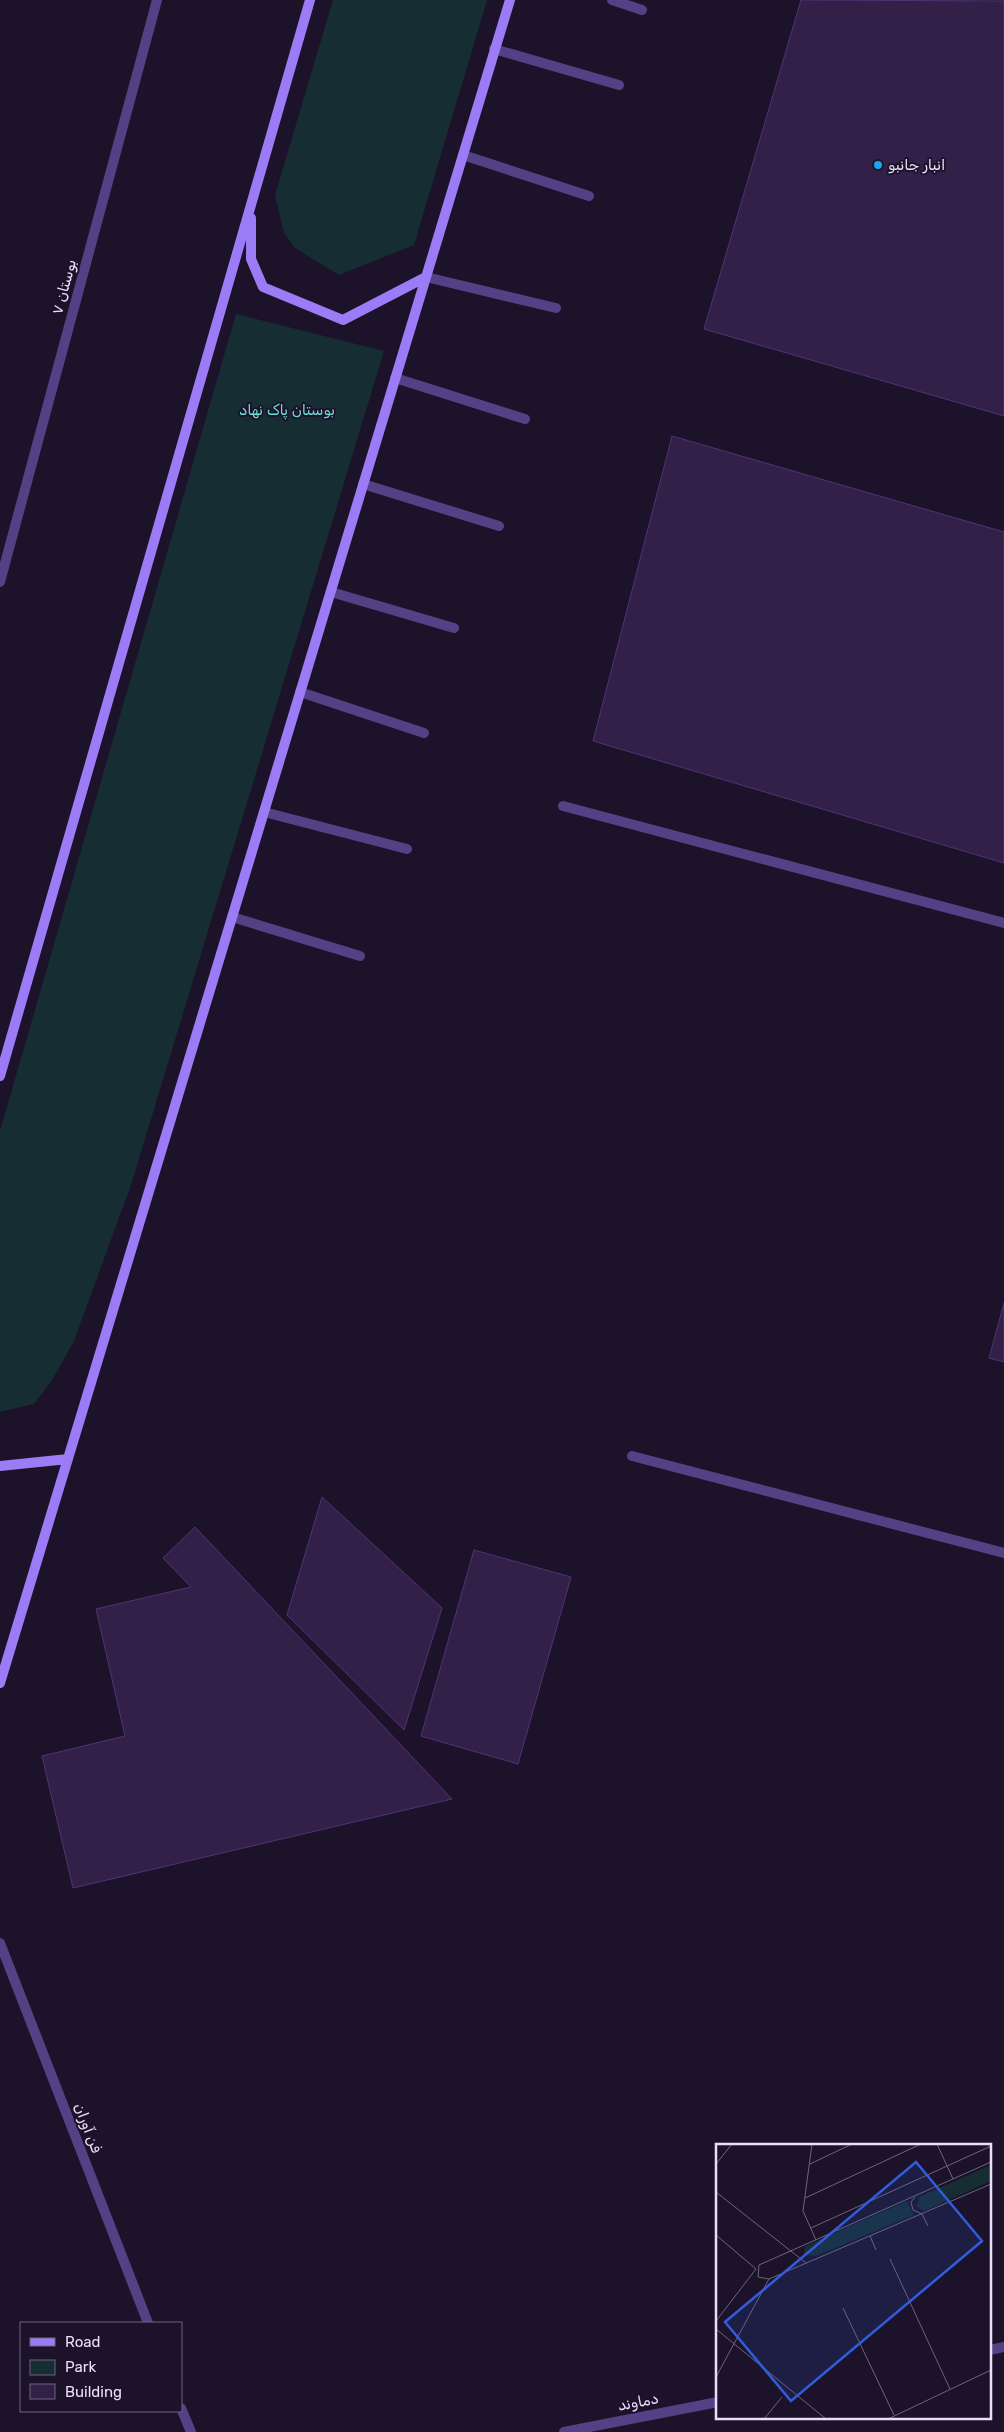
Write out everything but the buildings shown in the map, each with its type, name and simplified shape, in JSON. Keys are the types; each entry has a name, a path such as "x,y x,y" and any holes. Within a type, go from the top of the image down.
{"street":[{"name":"بوستان ۷","path":"0,582 157,0"},
{"path":"0,1076 310,0"},
{"path":"0,1683 510,0"},
{"path":"612,0 642,10"},
{"path":"494,49 619,85"},
{"path":"463,155 589,196"},
{"path":"251,205 251,259 263,287 343,320 426,277 556,308"},
{"path":"395,378 525,418"},
{"path":"363,484 499,526"},
{"path":"331,592 454,628"},
{"path":"300,692 424,733"},
{"path":"563,806 1004,923"},
{"path":"264,812 407,848"},
{"path":"232,917 360,956"},
{"path":"632,1456 1004,1553"},
{"path":"0,1466 68,1459"},
{"name":"فن آوران","path":"0,1943 148,2322"},
{"name":"دماوند","path":"564,2432 716,2402"},
{"path":"182,2410 191,2432"}],"green space":[{"path":"333,0 487,0 414,245 339,275 295,248 284,233 275,195"},
{"name":"بوستان پاک نهاد","path":"236,314 384,351 131,1185 74,1341 52,1380 34,1404 0,1412 0,1131"}],"place":[{"name":"انبار جانبو","path":"878,165"}]}
